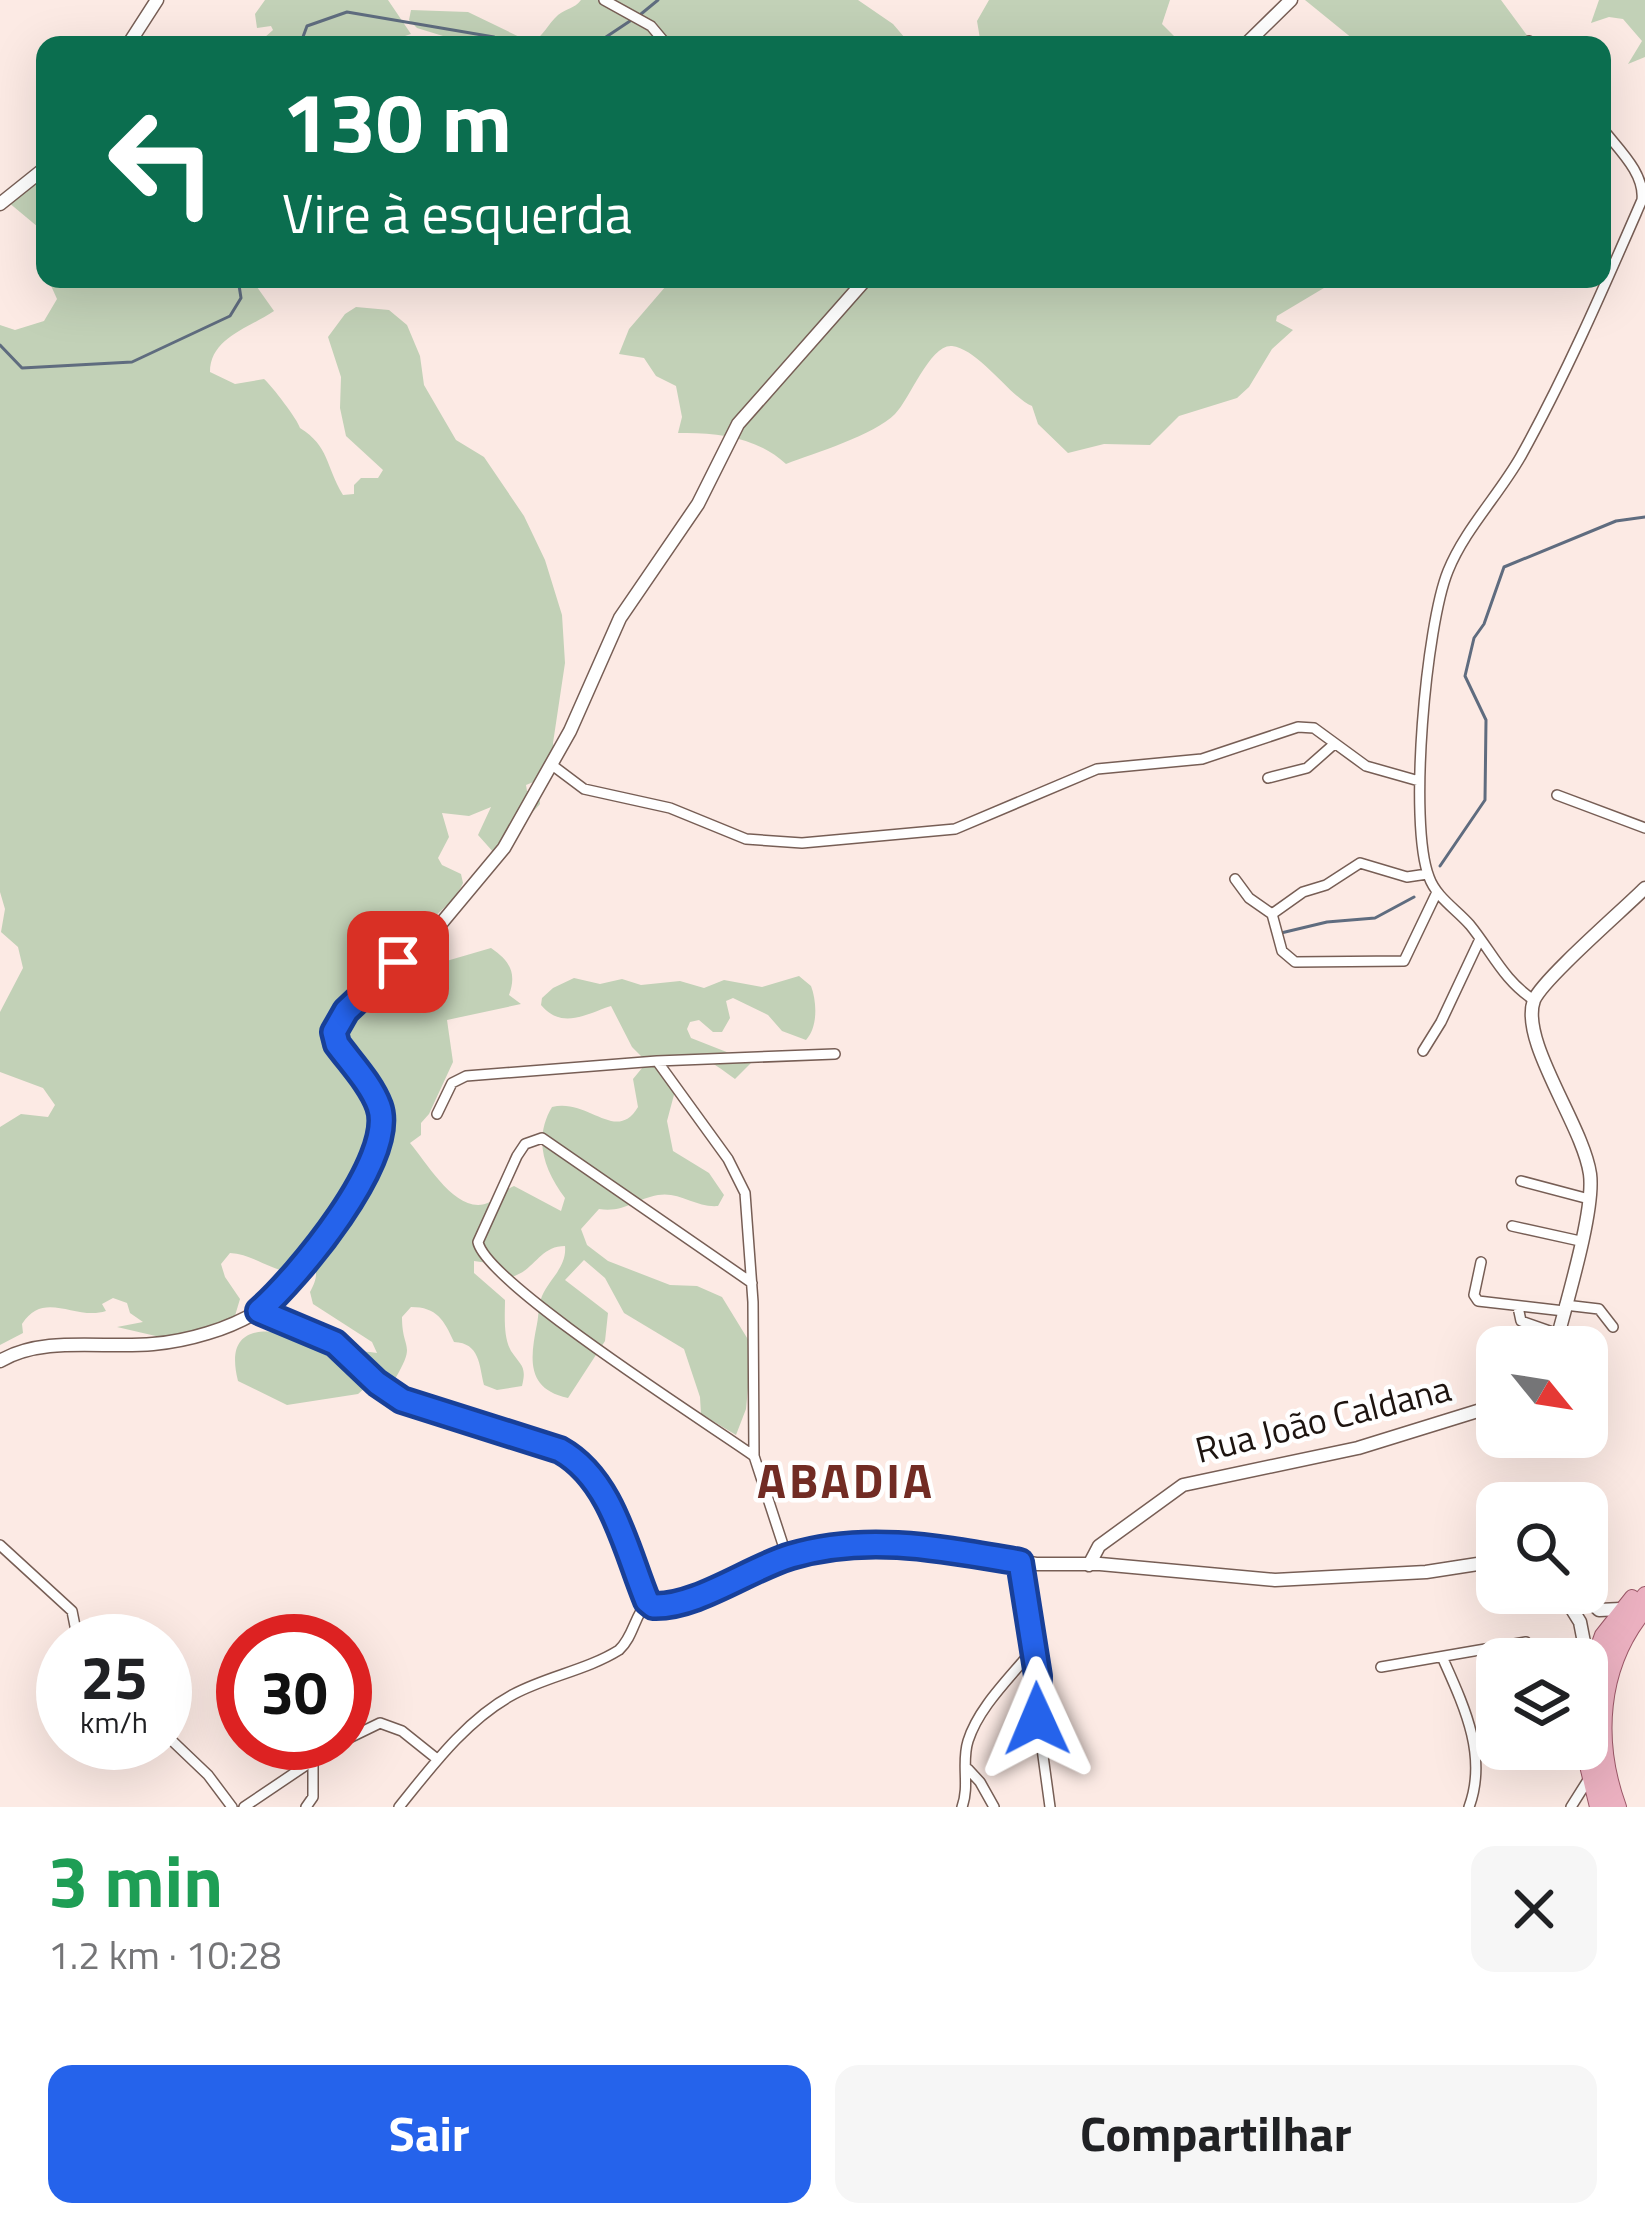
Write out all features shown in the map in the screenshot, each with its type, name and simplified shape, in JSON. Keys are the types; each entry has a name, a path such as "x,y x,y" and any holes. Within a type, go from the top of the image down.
{"main road":[{"path":"1601,1638 1621,1609 1645,1590"},
{"path":"1610,1807 1596,1765 1594,1699 1610,1646 1645,1590"},
{"path":"1619,1807 1606,1764 1606,1696 1617,1659 1645,1612"},
{"path":"1586,1770 1597,1807"}],"street":[{"path":"134,36 157,0"},
{"path":"604,0 651,26 659,36"},
{"path":"1254,36 1291,0"},
{"path":"1611,140 1643,190 1611,271"},
{"path":"0,203 36,175"},
{"path":"0,1361 37,1348 183,1339 259,1311 286,1288 345,1210 378,1136 379,1105 337,1044 334,1032 339,1021 439,926 512,836 552,766 620,618 698,504 738,424 858,288"},
{"path":"1534,1000 1512,983 1427,874 1419,782 1432,646 1450,566 1564,378 1603,288"},
{"path":"552,766 584,789 670,808 746,839 802,844 955,829 1097,769 1202,759 1298,727 1314,728 1366,766 1419,782"},
{"path":"1268,778 1307,768 1333,745"},
{"path":"1557,795 1645,827"},
{"path":"1272,914 1360,863 1407,877 1427,874"},
{"path":"1235,879 1249,898 1272,914 1282,951 1290,960 1400,963 1408,956 1437,892"},
{"path":"1560,1326 1591,1179 1577,1126 1536,1042 1534,1000 1645,888"},
{"path":"1423,1051 1442,1022 1480,939"},
{"path":"437,1114 452,1084 466,1076 657,1061 835,1054"},
{"path":"657,1061 740,1176 745,1193 752,1283 754,1456 787,1557"},
{"path":"752,1283 542,1138 525,1144 517,1156 478,1243 483,1258 523,1293 754,1456"},
{"path":"1521,1181 1589,1199"},
{"path":"1512,1226 1580,1241"},
{"path":"1481,1262 1474,1298 1486,1305 1599,1309 1613,1327"},
{"path":"1518,1307 1521,1321 1530,1326"},
{"path":"259,1311 335,1343 402,1400 577,1459 605,1498 647,1601 659,1607 787,1557 831,1547 886,1544 1020,1562 1275,1580 1426,1572 1476,1564"},
{"name":"Rua João Caldana","path":"1094,1564 1093,1553 1183,1485 1358,1448 1476,1411"},
{"path":"729,1439 753,1426"},
{"path":"0,1545 73,1614"},
{"path":"1020,1562 1034,1648 1037,1719 1049,1807"},
{"path":"399,1807 437,1759 486,1712 511,1696 619,1650 647,1601"},
{"path":"1608,1610 1621,1609"},
{"path":"962,1807 968,1792 966,1753 974,1727 1034,1648"},
{"path":"1381,1667 1476,1652"},
{"path":"1443,1659 1468,1715 1474,1747 1477,1768 1469,1807"},
{"path":"372,1727 380,1723 402,1731 437,1759"},
{"path":"192,1758 232,1807"},
{"path":"968,1769 994,1807"},
{"path":"244,1807 296,1770"},
{"path":"306,1807 313,1797 314,1770"},
{"path":"1571,1807 1588,1780"}],"green space":[{"path":"265,0 388,0 411,34 266,36 271,26 257,28 255,14"},
{"path":"581,0 858,0 903,36 541,36 558,15"},
{"path":"989,0 1170,0 1162,24 1174,36 980,36 977,21"},
{"path":"1305,0 1501,0 1527,36 1349,36"},
{"path":"1599,0 1645,0 1645,57 1628,64 1642,41 1623,19 1609,17 1591,23"},
{"path":"411,10 468,12 518,36 443,36 417,28 409,20"},
{"path":"36,176 36,225 8,202"},
{"path":"52,288 258,288 274,311 224,342 210,372 235,384 264,379 322,450 343,495 354,494 354,485 361,478 378,478 383,470 346,436 340,408 341,377 328,337 356,307 389,310 407,325 420,356 424,385 456,440 484,457 524,516 545,560 562,615 565,663 553,743 558,772 526,785 527,791 539,794 540,804 495,854 478,835 491,807 469,816 442,813 449,837 438,858 461,874 463,883 422,929 412,949 443,962 491,948 510,968 509,995 521,1004 447,1020 453,1062 421,1123 421,1135 410,1143 455,1196 478,1205 514,1186 561,1211 565,1198 551,1176 542,1142 552,1107 578,1108 620,1121 638,1107 633,1079 647,1062 632,1047 611,1006 574,1018 557,1017 541,1005 553,988 574,978 600,984 622,979 641,985 680,981 704,988 724,980 762,987 799,976 811,986 815,1014 806,1040 782,1031 768,1015 733,998 726,1001 730,1018 722,1032 713,1032 699,1020 690,1022 691,1038 752,1062 735,1079 700,1058 658,1060 675,1091 667,1121 673,1151 709,1173 724,1195 718,1206 658,1195 616,1209 599,1209 581,1229 587,1245 608,1261 670,1285 697,1286 722,1297 752,1346 746,1409 736,1435 701,1414 684,1349 624,1313 605,1278 584,1260 565,1280 608,1313 605,1341 568,1398 544,1388 534,1371 535,1337 541,1300 561,1266 565,1246 549,1250 511,1277 488,1263 474,1261 474,1273 505,1300 507,1339 523,1370 522,1386 497,1390 484,1385 474,1351 454,1342 433,1312 411,1307 402,1317 407,1352 395,1379 373,1381 358,1394 287,1405 238,1381 235,1356 242,1340 255,1333 293,1335 377,1353 372,1342 313,1304 310,1292 316,1271 310,1258 299,1273 230,1253 221,1264 240,1299 234,1319 173,1340 117,1327 143,1322 130,1313 127,1303 113,1298 102,1304 106,1311 94,1313 40,1309 22,1324 23,1333 0,1345 0,1127 21,1114 48,1117 55,1105 43,1088 0,1072 0,1012 23,968 18,947 1,932 5,909 0,892 0,325 15,330 44,321 57,299"},
{"path":"664,288 1324,288 1277,316 1276,321 1293,330 1272,349 1237,398 1179,416 1150,445 1104,444 1068,453 1038,424 1032,406 973,356 952,346 936,354 901,407 885,422 786,464 735,438 678,433 682,417 676,386 656,376 644,358 619,354 629,329"}],"waterway":[{"path":"641,14 658,0"},
{"path":"303,36 307,26 347,12 488,36"},
{"path":"608,36 633,19"},
{"path":"0,345 22,368 132,362 230,316 241,298 239,288"},
{"path":"1440,866 1485,800 1486,720 1465,676 1474,638 1484,624 1504,567 1616,521 1645,517"},
{"path":"1281,933 1327,922 1375,918 1414,897"}],"district":[{"name":"ABADIA","path":"846,1481"}],"route":[{"path":"398,962 346,1011 334,1032 337,1044 379,1105 381,1125 368,1162 345,1210 319,1248 286,1288 259,1311 335,1343 402,1400 577,1459 605,1498 653,1606 691,1597 787,1557 853,1545 952,1550 1020,1562 1038,1676 1037,1719"}]}
